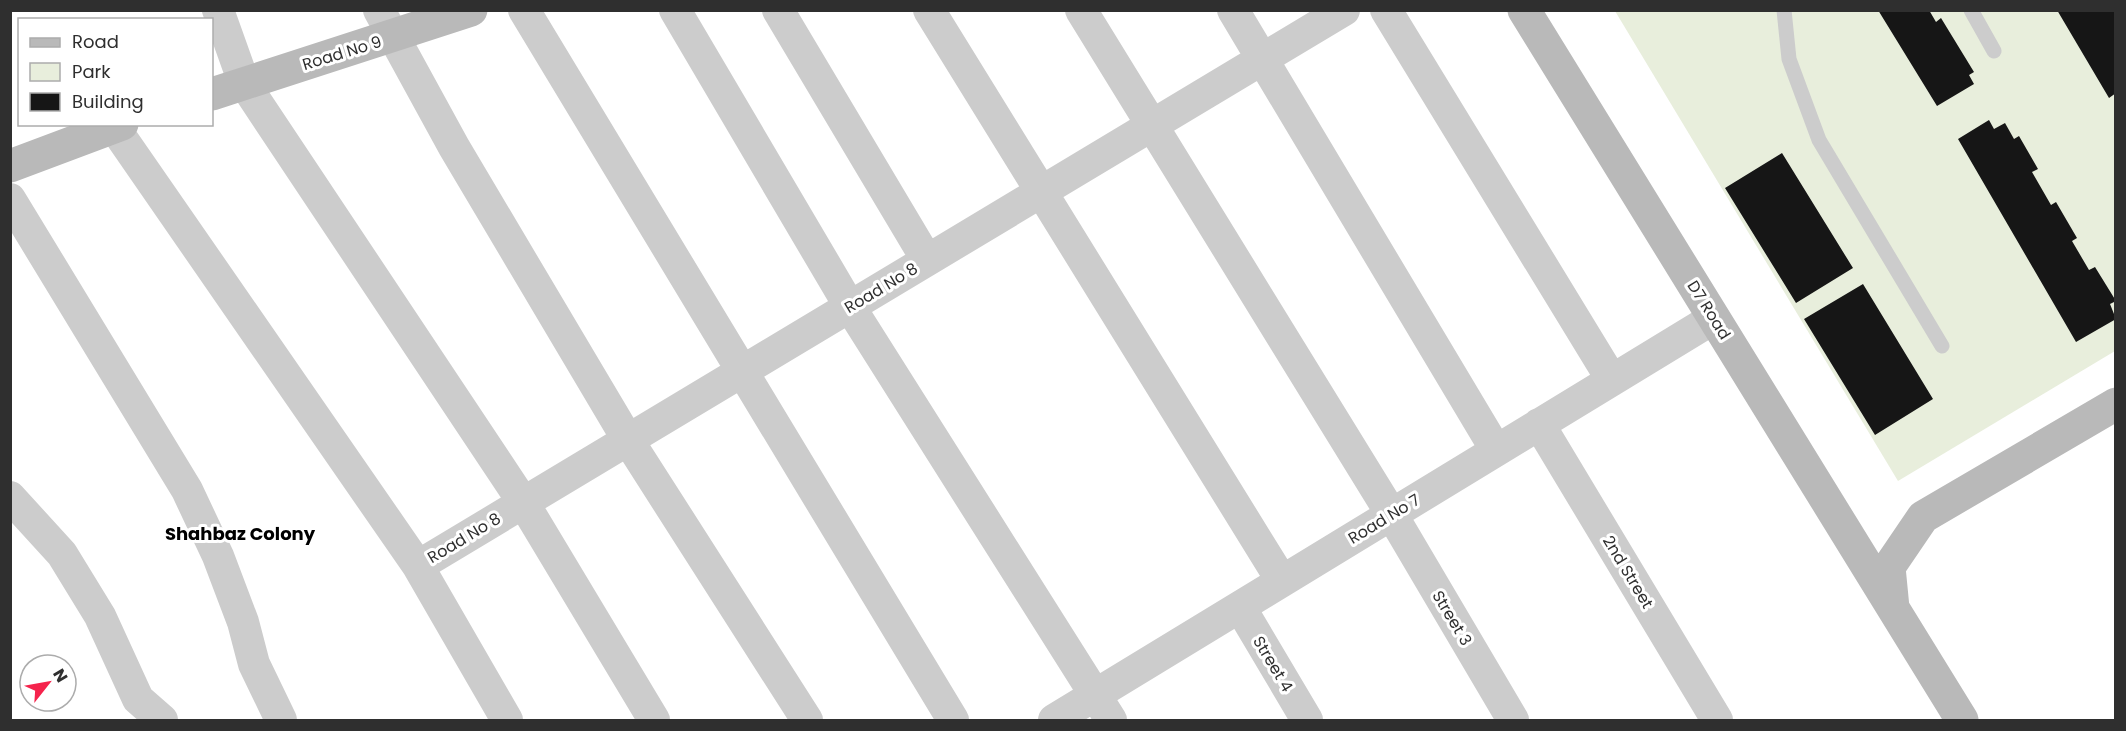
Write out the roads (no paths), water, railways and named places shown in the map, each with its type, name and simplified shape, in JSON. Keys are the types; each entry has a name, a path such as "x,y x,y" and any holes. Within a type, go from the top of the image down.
{"street":[{"path":"218,10 244,83 523,502 654,720"},
{"name":"Road No 9","path":"213,94 386,24 471,10"},
{"path":"524,10 953,720"},
{"path":"675,10 850,307 1103,708"},
{"path":"778,10 927,260"},
{"path":"929,10 1282,581"},
{"name":"Street 3","path":"1081,10 1392,515 1513,720"},
{"path":"1233,10 1496,450"},
{"name":"Road No 8","path":"418,566 1344,10"},
{"path":"1386,10 1612,381"},
{"name":"D7 Road","path":"1524,10 1962,720"},
{"path":"386,24 628,440 807,720"},
{"path":"10,166 118,126 418,566 507,720"},
{"path":"10,199 188,490 218,556 243,622 254,664 281,720"},
{"name":"Road No 7","path":"1054,720 1103,708 1240,607 1714,318"},
{"name":"D7 Road","path":"1893,610 1889,567 1923,517 2115,404"},
{"name":"2nd Street","path":"1539,424 1717,720"},
{"path":"10,497 62,554 100,616 138,699 162,720"},
{"name":"Street 4","path":"1240,607 1307,720"}],"lane":[{"path":"1784,10 1789,59 1819,141 1942,346"},
{"path":"1971,10 1994,51"}],"district":[{"name":"Shahbaz Colony","path":"240,533"}]}
